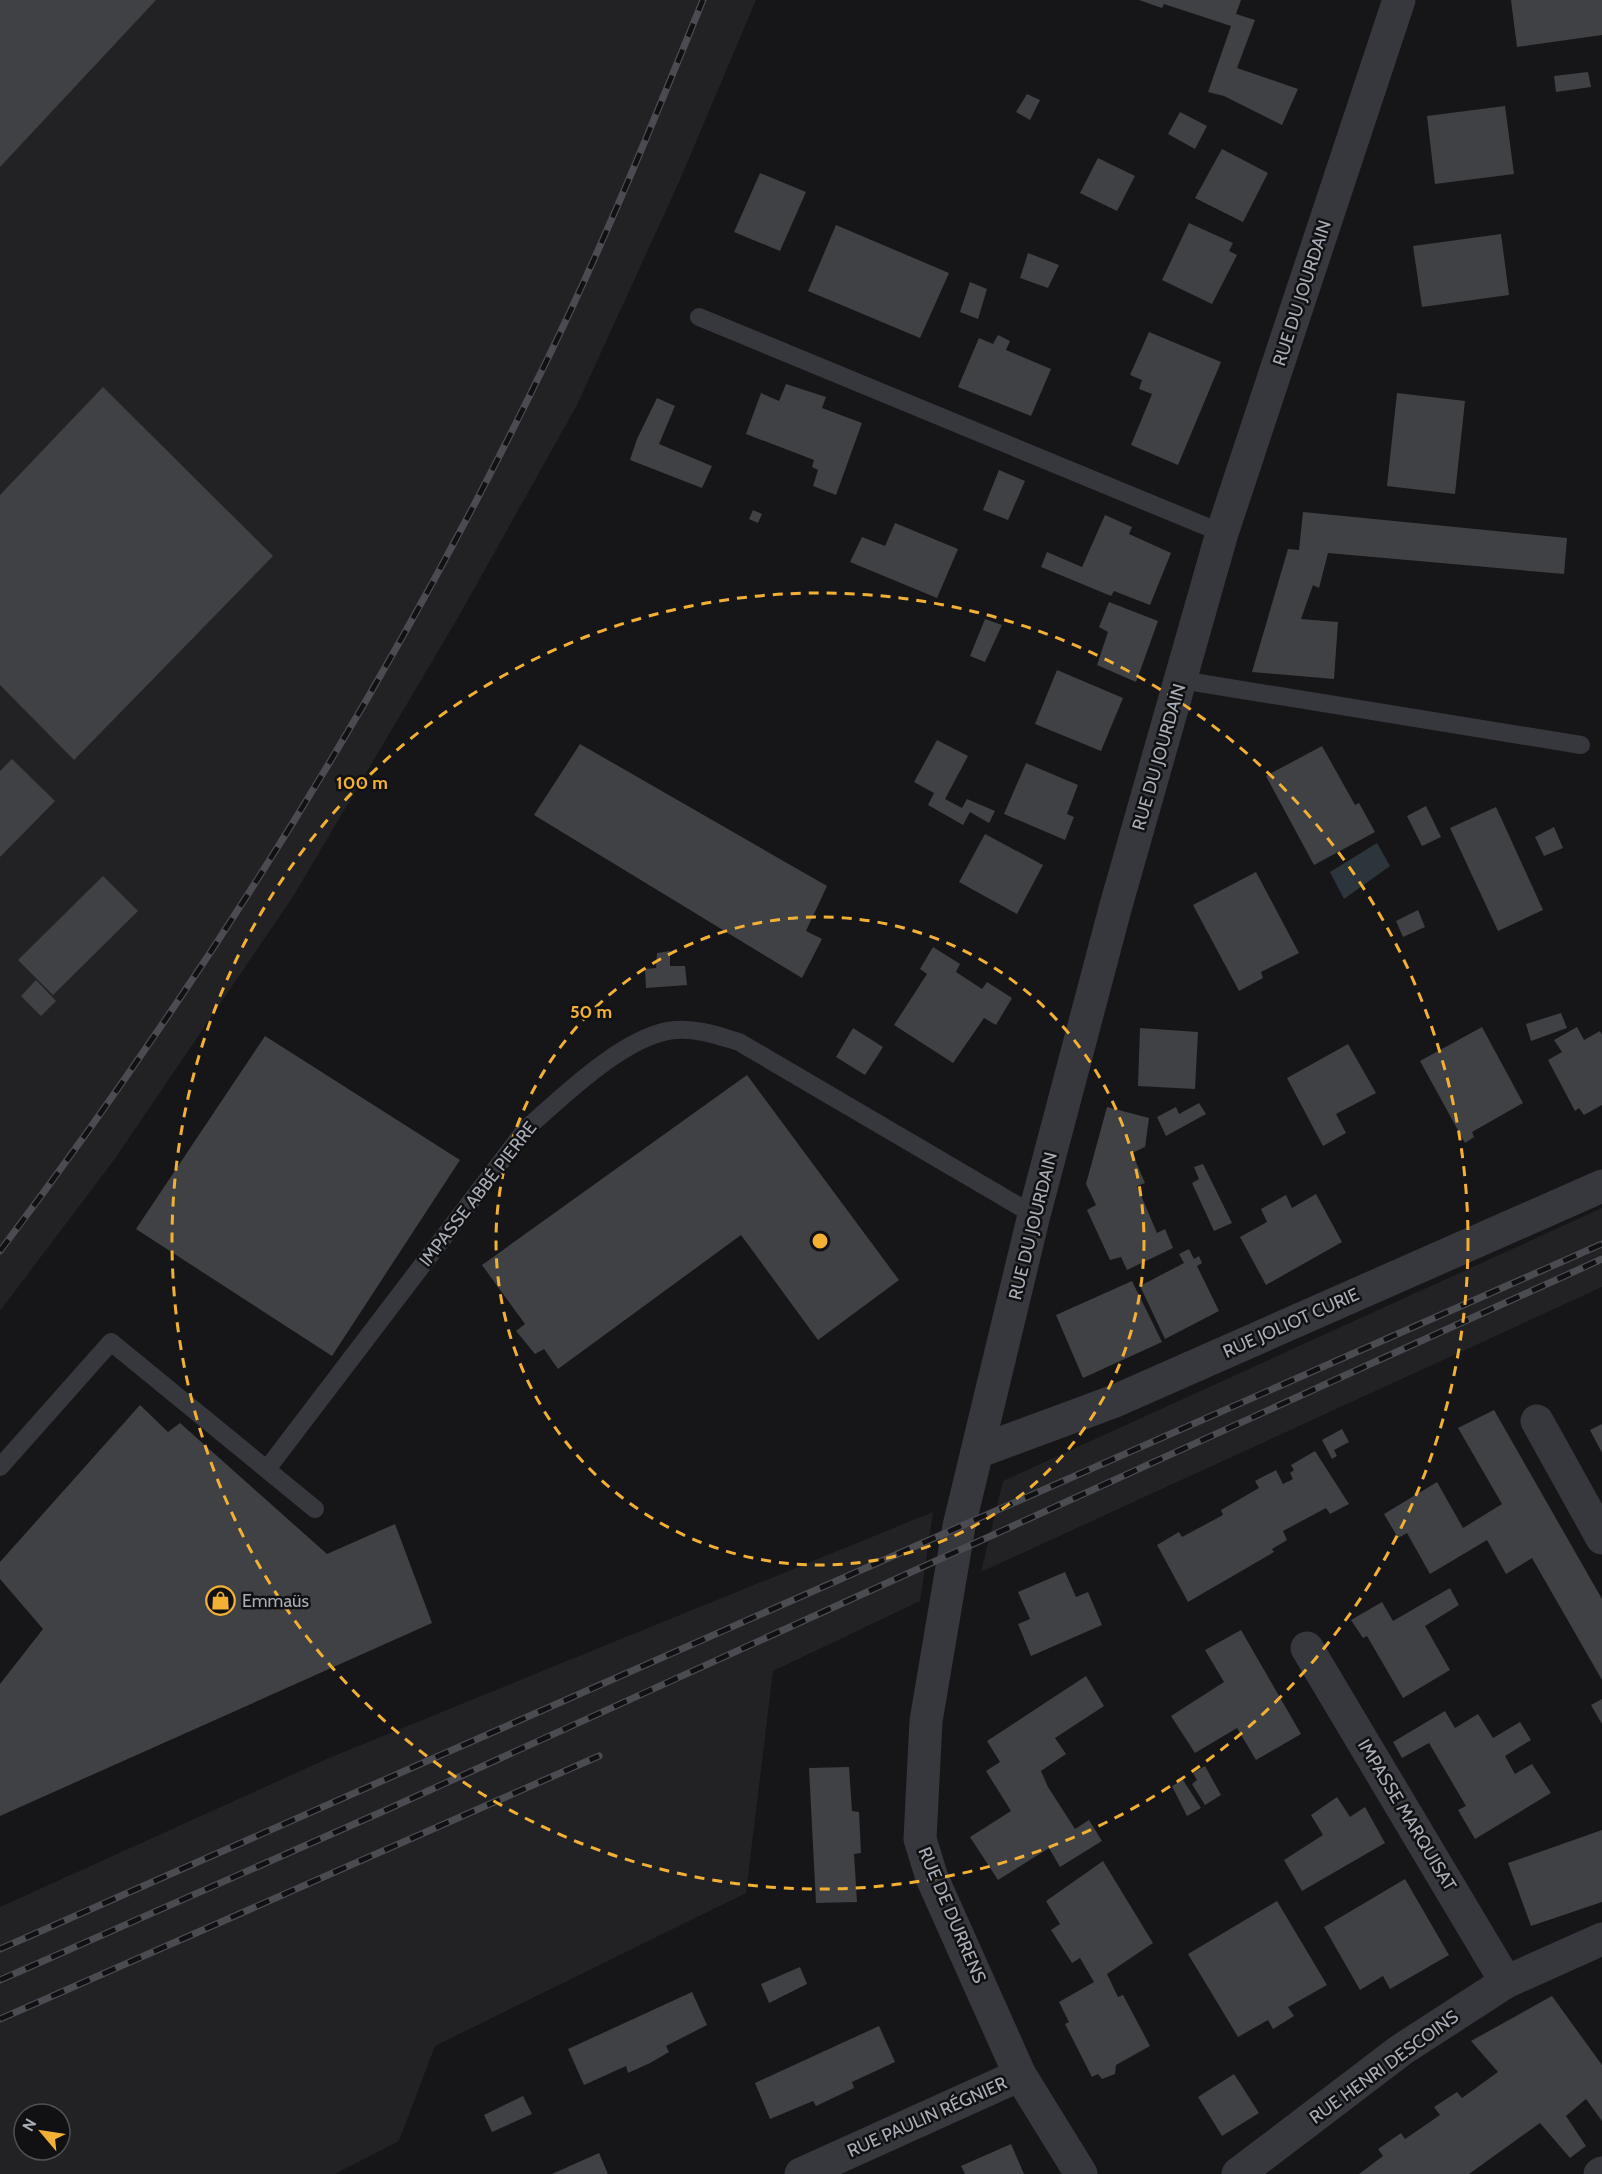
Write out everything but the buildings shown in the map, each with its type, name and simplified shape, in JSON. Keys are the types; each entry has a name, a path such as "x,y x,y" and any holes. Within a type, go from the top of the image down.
{"street":[{"name":"RUE DU JOURDAIN","path":"959,1526 1034,1215 1115,909 1222,533 1399,0"},
{"name":"RUE JOLIOT CURIE","path":"977,1452 1115,1401 1602,1186"},
{"path":"1537,1421 1602,1538"},
{"name":"RUE DE DURRENS","path":"959,1526 926,1721 920,1839 932,1878 1020,2075 1081,2174"},
{"name":"IMPASSE MARQUISAT","path":"1307,1648 1506,1982"},
{"name":"RUE HENRI DESCOINS","path":"1238,2174 1401,2050 1506,1982 1602,1939"},
{"name":"RUE PAULIN RÉGNIER","path":"801,2174 1020,2075"}],"lane":[{"path":"699,317 1222,533"},
{"path":"1181,680 1581,745"},
{"name":"IMPASSE ABBÉ PIERRE","path":"267,1469 526,1129 567,1092 631,1044 674,1030 705,1032 739,1042 1034,1215"},
{"path":"0,1467 111,1342 315,1509"}],"shaded area":[{"path":"0,0 756,0 679,182 577,405 460,614 294,895 114,1160 0,1311"},
{"path":"1377,843 1390,866 1344,899 1330,872"},
{"path":"1602,1208 1602,1287 981,1572 1003,1481"},
{"path":"933,1512 920,1601 773,1671 746,1893 435,2046 399,2141 335,2174 0,2174 0,1907 329,1758"}],"railway":[{"path":"0,1251 78,1145 226,929 296,818 428,591 569,314 703,0"},
{"path":"0,1949 1602,1244"},
{"path":"0,1980 386,1810 1602,1259"},
{"path":"0,2019 599,1756"}],"place":[{"name":"Emmaüs","path":"221,1601"}]}
